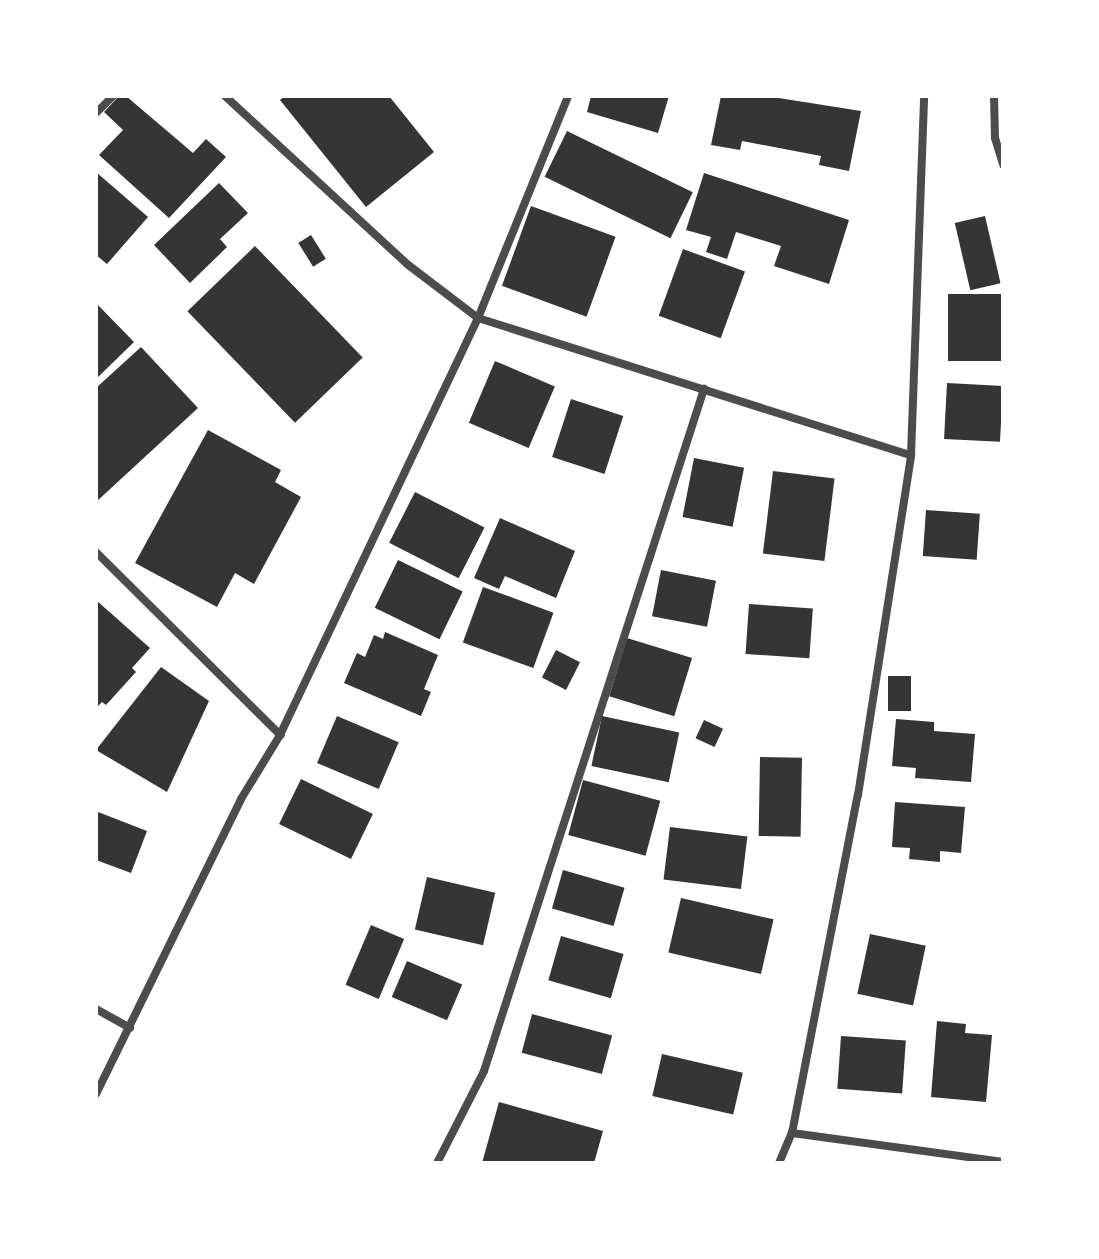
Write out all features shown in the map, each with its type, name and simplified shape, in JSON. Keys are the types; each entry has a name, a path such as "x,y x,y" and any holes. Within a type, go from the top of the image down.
{"street":[{"path":"96,113 113,96"},
{"path":"225,96 407,264 478,318 911,455"},
{"path":"96,1094 241,799 280,735 478,318 568,96"},
{"path":"779,1163 792,1133 858,795 911,455 924,96"},
{"path":"994,96 1003,165"},
{"path":"437,1163 484,1071 704,389"},
{"path":"96,552 280,735"},
{"path":"96,1009 130,1028"},
{"path":"792,1133 1003,1162"}],"building":[{"path":"119,96 126,96 193,153 206,139 226,157 169,218 99,155 123,130 104,112"},
{"path":"285,96 389,96 434,152 366,207 280,100"},
{"path":"591,96 669,96 658,133 587,112"},
{"path":"721,96 766,96 861,111 849,171 819,165 821,156 742,141 740,150 711,145"},
{"path":"567,131 693,192 670,238 545,177"},
{"path":"96,172 148,217 107,264 96,255"},
{"path":"704,173 849,220 829,284 774,266 781,246 736,232 727,259 706,252 711,237 686,230"},
{"path":"219,183 248,213 220,239 227,247 190,283 154,245"},
{"path":"531,206 616,237 587,317 502,286"},
{"path":"985,216 1001,283 970,290 955,223"},
{"path":"311,235 326,259 313,267 298,243"},
{"path":"255,246 363,357 295,423 187,311"},
{"path":"683,249 745,272 721,338 659,316"},
{"path":"948,294 1003,294 1003,361 948,361"},
{"path":"96,303 134,342 96,379"},
{"path":"141,347 198,408 96,502 96,388"},
{"path":"495,361 555,386 529,448 469,423"},
{"path":"947,383 1003,386 1000,442 944,439"},
{"path":"571,399 623,416 604,474 552,457"},
{"path":"208,430 281,470 275,482 301,497 254,584 235,573 217,607 135,563"},
{"path":"694,458 744,468 733,527 683,517"},
{"path":"773,471 835,479 824,561 763,553"},
{"path":"415,492 484,527 459,578 389,543"},
{"path":"926,510 980,514 977,560 923,556"},
{"path":"500,518 575,551 556,598 505,576 499,589 474,578"},
{"path":"398,560 463,592 439,639 375,608"},
{"path":"661,570 716,581 707,627 652,616"},
{"path":"483,587 553,613 533,668 463,642"},
{"path":"96,600 150,648 132,668 136,672 106,705 102,702 96,708"},
{"path":"749,604 813,608 809,658 746,654"},
{"path":"385,632 438,655 424,689 431,692 421,716 344,683 357,653 365,657 374,635 383,639"},
{"path":"627,638 692,658 674,716 609,696"},
{"path":"556,650 580,662 566,690 542,678"},
{"path":"161,667 209,701 167,792 96,750"},
{"path":"888,676 911,676 911,711 888,711"},
{"path":"337,716 399,742 379,789 317,763"},
{"path":"602,716 679,732 669,782 591,766"},
{"path":"896,719 934,722 934,731 975,734 971,782 915,778 916,768 892,766"},
{"path":"704,720 723,729 715,747 696,738"},
{"path":"760,757 802,758 801,837 759,836"},
{"path":"301,779 373,814 351,859 279,824"},
{"path":"583,780 660,801 646,856 568,835"},
{"path":"895,802 965,807 961,853 940,851 940,862 909,859 910,848 892,847"},
{"path":"98,812 147,831 131,873 96,860"},
{"path":"670,827 747,837 741,889 664,880"},
{"path":"563,870 625,888 613,926 552,908"},
{"path":"427,877 495,893 483,945 415,930"},
{"path":"681,898 774,919 761,974 668,953"},
{"path":"371,925 404,939 379,999 346,985"},
{"path":"870,934 926,946 913,1006 857,994"},
{"path":"561,936 623,954 611,998 548,980"},
{"path":"407,961 462,984 447,1020 392,997"},
{"path":"532,1014 612,1035 602,1074 522,1053"},
{"path":"937,1021 966,1024 965,1033 992,1035 986,1102 931,1097"},
{"path":"841,1036 906,1041 902,1093 837,1089"},
{"path":"662,1054 743,1073 733,1115 652,1096"},
{"path":"499,1102 603,1131 594,1163 482,1163"}]}
